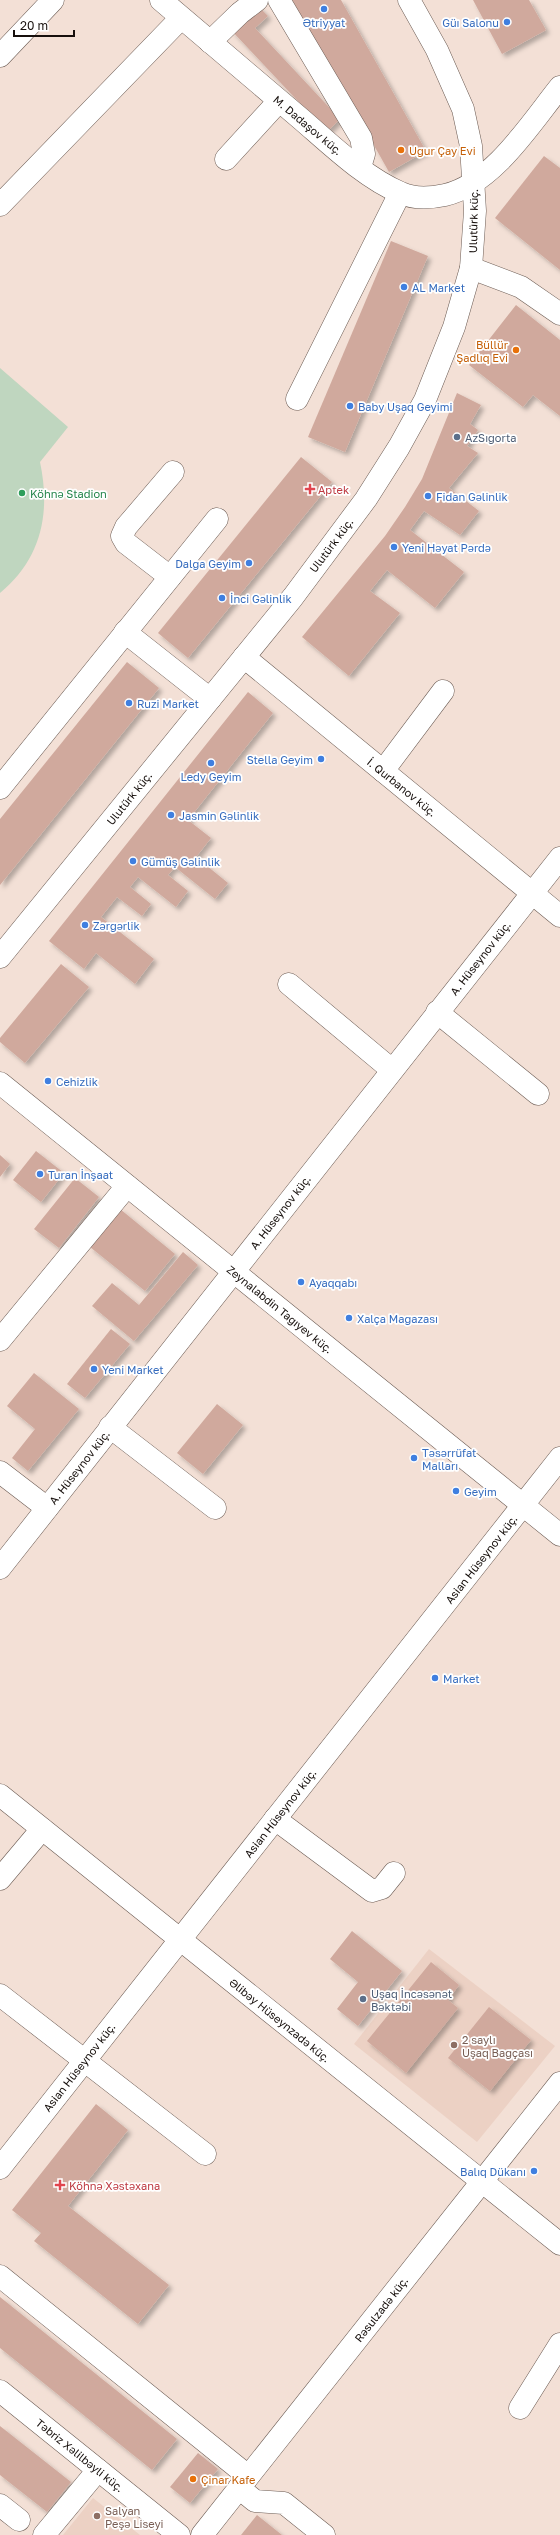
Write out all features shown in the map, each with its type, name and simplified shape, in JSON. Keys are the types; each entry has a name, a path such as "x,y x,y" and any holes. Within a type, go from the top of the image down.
{"street":[{"path":"0,56 53,0"},
{"name":"M. Dadaşov küç.","path":"161,0 360,167 400,193 426,198 446,195 474,182"},
{"path":"210,42 240,13 257,0"},
{"path":"279,0 361,138 364,154 360,167"},
{"path":"409,0 437,50 463,109 471,146 474,182"},
{"path":"0,205 181,18"},
{"name":"Ulutürk küç.","path":"0,956 293,597 366,499 399,447 425,400 454,327 471,268 474,246 474,182 485,174 515,143 560,87"},
{"path":"226,158 279,100"},
{"path":"297,399 400,193"},
{"path":"471,268 521,287 560,314"},
{"path":"170,577 126,543 122,536 126,527 173,472"},
{"path":"0,788 217,520"},
{"path":"125,632 210,699"},
{"name":"İ. Qurbanov küç.","path":"244,657 560,916"},
{"path":"382,771 443,691"},
{"name":"A. Hüseynov küç.","path":"0,1568 560,858"},
{"path":"289,984 392,1070"},
{"path":"438,1012 538,1094"},
{"name":"Zeynalabdin Tağıyev küç.","path":"0,1083 233,1272 524,1504 560,1535"},
{"path":"0,1340 127,1186"},
{"path":"110,1427 215,1508"},
{"name":"Asian Hüseynov küç.","path":"0,2168 560,1458"},
{"path":"0,1472 47,1508"},
{"name":"Əlibəy Hüseynzadə küç.","path":"0,1795 560,2244"},
{"path":"275,1820 372,1891 382,1888 394,1874"},
{"path":"0,1879 42,1829"},
{"path":"0,1995 205,2154"},
{"name":"Rəsulzadə küç.","path":"202,2535 560,2082"},
{"path":"0,2276 244,2482 255,2501 284,2503 324,2535"},
{"path":"520,2408 560,2344"},
{"name":"Təbriz Xəlilbəyli küç.","path":"0,2391 178,2535"},
{"path":"44,2535 98,2470"},
{"path":"0,2505 19,2520"}],"shaded area":[{"name":"2 saylı Uşaq Bağçası","path":"429,1949 555,2046 477,2142 354,2044"},
{"name":"Salyan Peşə Liseyi","path":"93,2498 140,2535 63,2535"}],"green space":[{"name":"Köhnə Stadion","path":"0,368 68,427 40,462 43,481 43,517 40,534 34,550 25,566 14,580 0,593"}],"building":[{"path":"292,0 341,0 426,151 389,172"},
{"path":"473,0 529,0 546,30 502,54"},
{"path":"257,5 268,16 255,28 340,119 327,132 231,30"},
{"path":"544,156 560,168 560,270 495,218"},
{"path":"391,241 428,256 345,452 308,437"},
{"path":"516,305 560,340 560,416 533,395 523,407 469,365"},
{"path":"457,393 481,405 470,424 478,430 467,446 478,453 449,488 479,511 460,535 424,511 410,530 464,572 435,608 387,570 370,591 400,613 349,676 302,637 385,536 405,507 422,479"},
{"path":"301,457 332,482 188,658 158,633"},
{"path":"127,662 159,688 0,885 0,819"},
{"path":"248,692 273,713 188,820 211,838 196,857 228,883 215,899 175,867 168,875 188,891 176,907 138,877 130,887 151,904 142,916 117,897 101,917 154,959 135,984 96,953 84,969 49,941"},
{"path":"61,964 89,987 25,1063 0,1042 0,1038"},
{"path":"36,1151 64,1173 41,1202 13,1180"},
{"path":"0,1155 10,1164 0,1177"},
{"path":"75,1178 99,1197 59,1248 34,1229"},
{"path":"120,1209 175,1254 145,1291 90,1247"},
{"path":"183,1252 198,1265 134,1341 92,1306 112,1283 139,1305"},
{"path":"111,1329 130,1344 85,1398 67,1384"},
{"path":"34,1373 79,1409 28,1471 12,1458 35,1429 7,1406"},
{"path":"217,1404 243,1425 203,1474 177,1453"},
{"path":"352,1931 402,1971 358,2026 337,2009 358,1982 330,1959"},
{"path":"431,1962 459,1985 448,2000 458,2008 406,2073 367,2041"},
{"path":"489,2007 531,2040 490,2091 448,2058"},
{"path":"96,2104 128,2130 68,2206 169,2285 138,2324 34,2241 41,2233 12,2210"},
{"path":"0,2297 177,2439 152,2470 0,2348"},
{"path":"0,2426 71,2482 47,2512 0,2475"},
{"path":"198,2453 218,2469 190,2503 170,2487"},
{"path":"257,2515 282,2535 241,2535"}],"place":[{"name":"Ətriyyat","path":"324,9"},
{"name":"Güı Salonu","path":"507,22"},
{"name":"Uğur Çay Evi","path":"401,150"},
{"name":"AL Market","path":"404,287"},
{"name":"Büllür Şadlıq Evi","path":"516,350"},
{"name":"Baby Uşaq Geyimi","path":"350,406"},
{"name":"AzSığorta","path":"457,437"},
{"name":"Aptek","path":"310,489"},
{"name":"Köhnə Stadion","path":"22,493"},
{"name":"Fidan Gəlinlik","path":"428,496"},
{"name":"Yeni Həyat Pərdə","path":"394,547"},
{"name":"Dalğa Geyim","path":"249,563"},
{"name":"İnci Gəlinlik","path":"222,598"},
{"name":"Ruzi Market","path":"129,703"},
{"name":"Stella Geyim","path":"321,759"},
{"name":"Ledy Geyim","path":"211,763"},
{"name":"Jasmin Gəlinlik","path":"171,815"},
{"name":"Gümüş Gəlinlik","path":"133,861"},
{"name":"Zərgərlik","path":"85,925"},
{"name":"Cehizlik","path":"48,1081"},
{"name":"Turan İnşaat","path":"40,1174"},
{"name":"Ayaqqabı","path":"301,1282"},
{"name":"Xalça Mağazası","path":"349,1318"},
{"name":"Yeni Market","path":"94,1369"},
{"name":"Təsərrüfat Malları","path":"414,1458"},
{"name":"Geyim","path":"456,1491"},
{"name":"Market","path":"435,1678"},
{"name":"Uşaq İncəsənət Bəktəbi","path":"363,1999"},
{"name":"2 saylı Uşaq Bağçası","path":"454,2045"},
{"name":"Balıq Dükanı","path":"534,2171"},
{"name":"Köhnə Xəstəxana","path":"60,2185"},
{"name":"Çinar Kafe","path":"193,2479"},
{"name":"Salyan Peşə Liseyi","path":"97,2516"}]}
